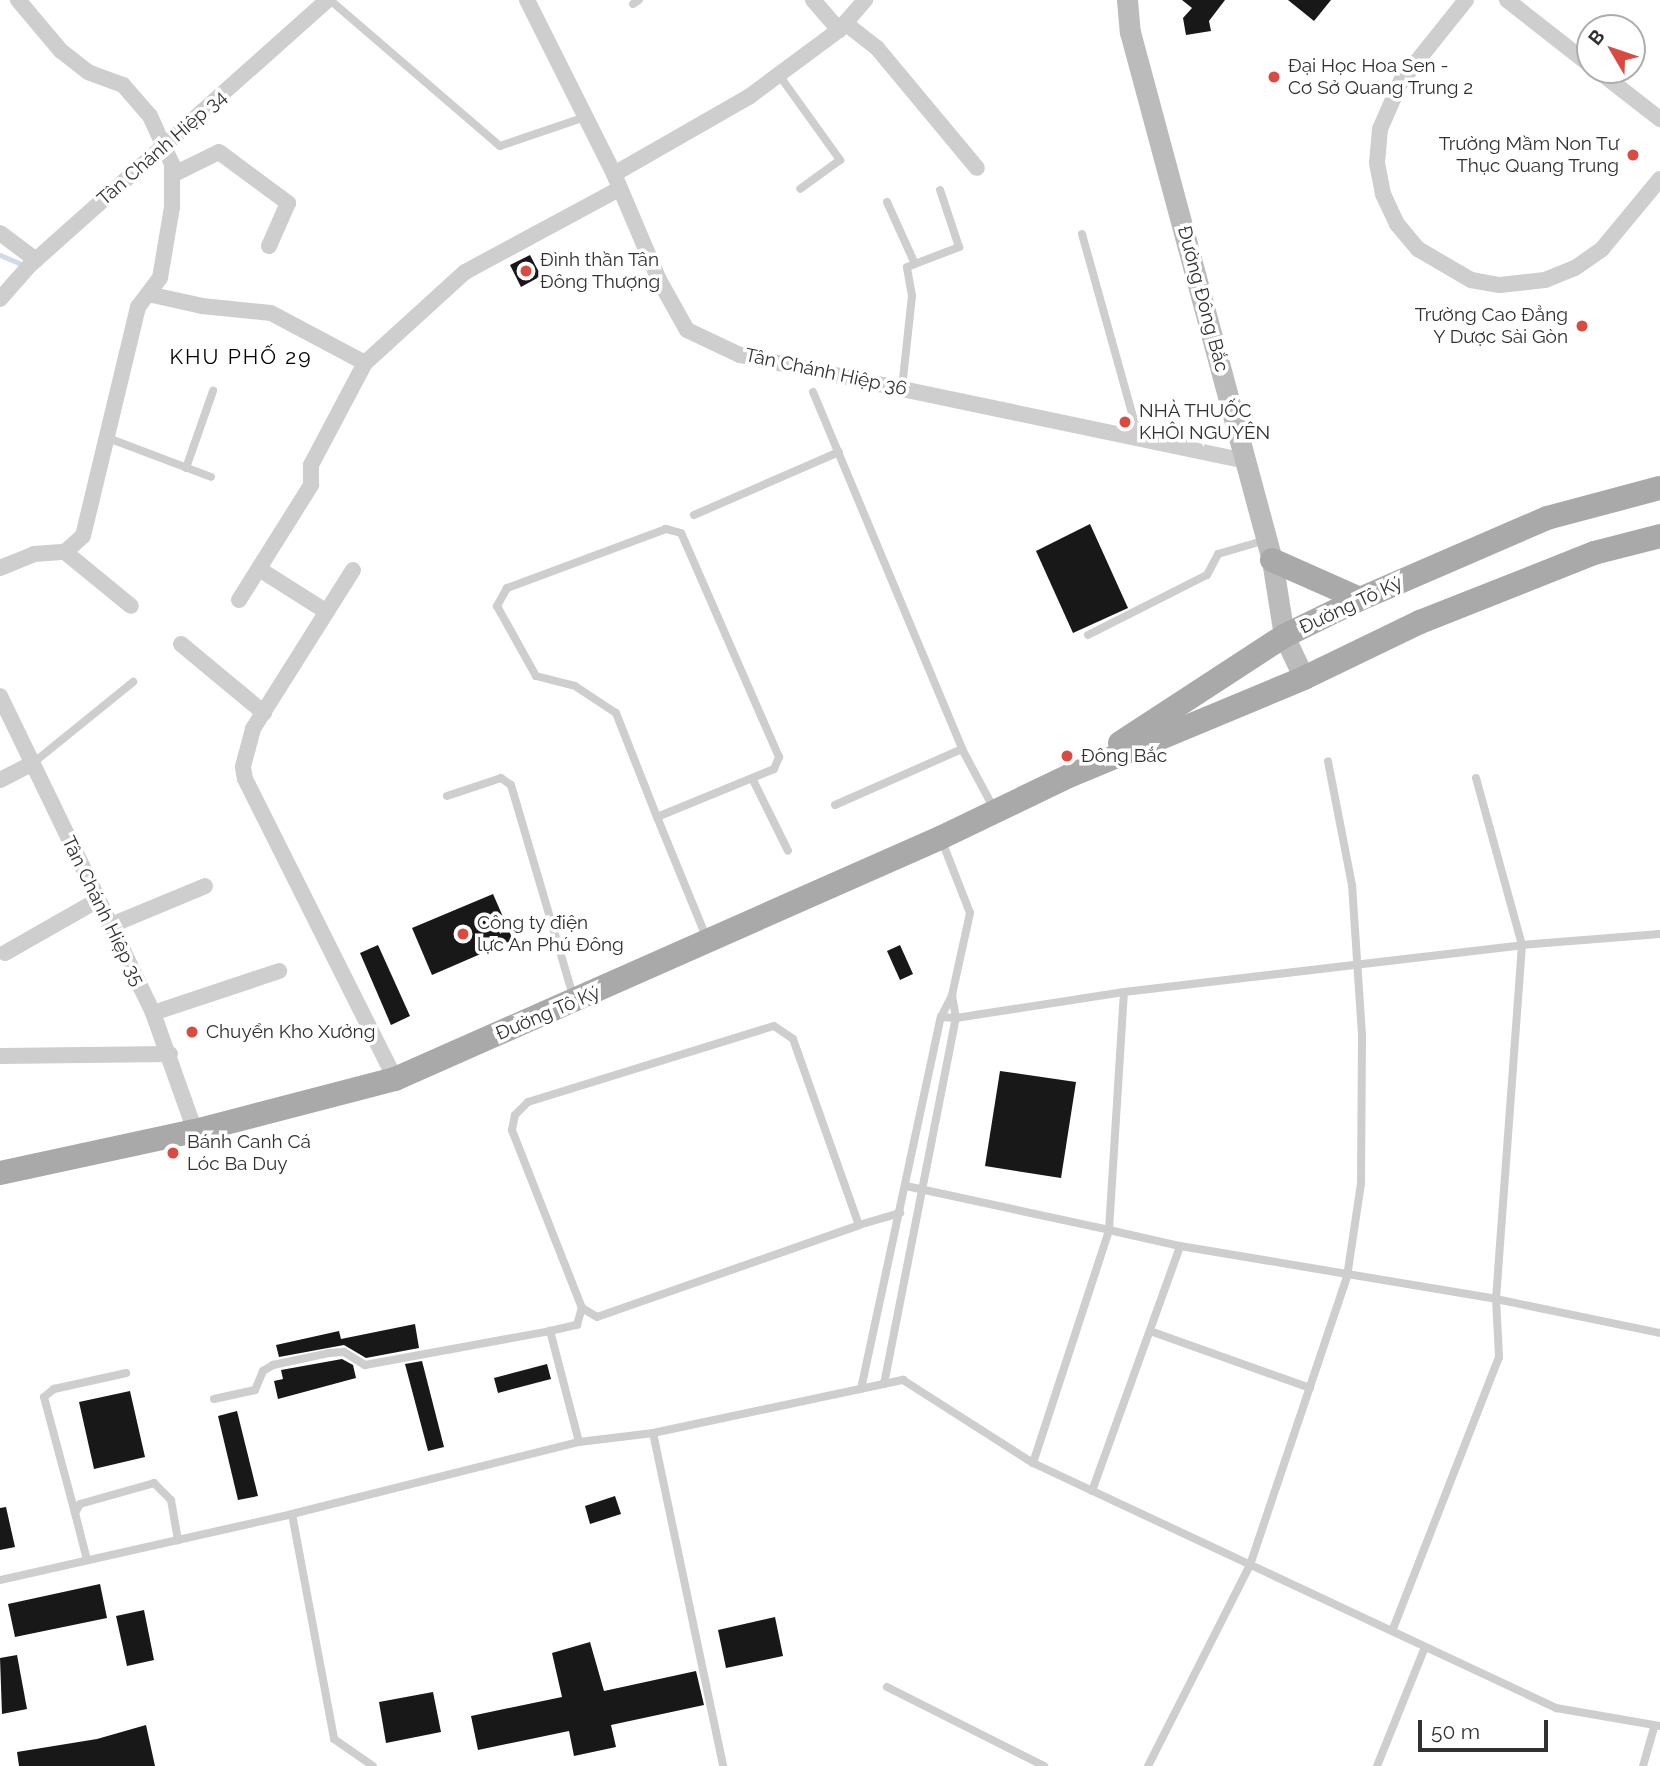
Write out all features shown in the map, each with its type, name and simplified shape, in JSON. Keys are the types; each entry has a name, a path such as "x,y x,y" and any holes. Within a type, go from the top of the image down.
{"main road":[{"name":"Đường Tô Ký","path":"1069,776 1284,636 1360,599 1547,518 1660,488"},
{"name":"Đường Tô Ký","path":"0,1173 195,1131 395,1079 575,1002 940,838 1069,776 1304,678 1420,622 1594,553 1660,536"},
{"path":"1269,550 1360,599"}],"street":[{"path":"0,568 34,554 65,552 75,546 88,524 138,307 160,278 172,175 165,143 150,116 122,85 88,72 61,51 18,0"},
{"name":"Tân Chánh Hiệp 34","path":"0,299 36,260 328,0"},
{"name":"Tân Chánh Hiệp 36","path":"527,0 617,182 659,280 687,330 740,355 1138,435 1246,461"},
{"path":"813,0 842,27 877,48 977,168"},
{"path":"239,600 311,485 311,465 365,363 465,272 617,182 779,75 842,27 865,0"},
{"name":"Đường Đông Bắc","path":"1127,0 1130,32 1269,550 1284,636 1304,678"},
{"path":"1466,0 1401,81 1380,129 1377,163 1383,194 1397,225 1418,249 1471,280 1500,285 1545,280 1575,268 1602,249 1660,179"},
{"path":"1507,0 1576,54"},
{"path":"1615,84 1660,119"},
{"path":"172,175 219,152 239,166 288,202 269,246"},
{"path":"0,233 36,260"},
{"path":"148,294 202,306 271,313 365,363"},
{"path":"65,552 131,606"},
{"path":"259,569 327,612"},
{"path":"353,570 264,713 243,755 245,779 395,1079"},
{"path":"181,644 264,713"},
{"name":"Tân Chánh Hiệp 35","path":"0,696 108,926 153,1013 170,1054 195,1131"},
{"path":"0,780 33,763"},
{"path":"108,926 205,886"},
{"path":"5,953 96,901"},
{"path":"153,1013 279,971"},
{"path":"1,1052 170,1054"}],"lane":[{"path":"328,0 500,146 586,117"},
{"path":"779,75 841,160 800,189"},
{"path":"902,388 912,296 907,267 959,247 940,190"},
{"path":"887,202 915,264"},
{"path":"1082,234 1138,435"},
{"path":"186,468 213,391"},
{"path":"813,392 962,749 995,812"},
{"path":"108,438 211,477"},
{"path":"694,515 839,452"},
{"path":"657,817 774,769 779,757 681,533 666,529 507,588 497,606 536,676 575,686 616,713 657,817 708,942"},
{"path":"1088,635 1207,575 1218,554 1269,550"},
{"path":"33,763 133,682"},
{"path":"835,805 962,749"},
{"path":"1148,1766 1250,1565 1347,1277 1362,1183 1362,1035 1354,962 1352,885 1328,761"},
{"path":"447,796 501,778 511,785 575,1002"},
{"path":"752,778 788,852"},
{"path":"1392,1631 1499,1357 1496,1299 1522,945 1476,778"},
{"path":"861,1389 941,1017 952,995 970,913 940,838"},
{"path":"941,1017 956,1018 1124,992 1354,962 1660,934"},
{"path":"1033,1463 1109,1230 1124,992"},
{"path":"884,1384 925,1190 956,1018 952,995"},
{"path":"859,1225 793,1039 774,1026 528,1102 515,1115 512,1130 582,1308 597,1317 900,1213"},
{"path":"906,1186 1180,1246 1347,1277 1496,1299 1660,1333"},
{"path":"1092,1491 1180,1246"},
{"path":"215,1399 255,1390 263,1371 273,1365 344,1352 365,1365 550,1331 577,1325 582,1308"},
{"path":"550,1331 579,1442"},
{"path":"1150,1331 1310,1388"},
{"path":"87,1560 44,1397 54,1389 127,1373"},
{"path":"0,1580 292,1514 579,1442 653,1433 903,1380 1033,1463 1556,1708 1657,1727 1643,1766"},
{"path":"653,1433 723,1766"},
{"path":"75,1513 80,1504 154,1483 171,1500 178,1540"},
{"path":"292,1514 334,1739 373,1766"},
{"path":"1377,1766 1425,1647"},
{"path":"887,1687 1044,1766"}],"building":[{"path":"1182,0 1225,0 1209,21 1211,31 1186,35 1183,18 1192,8"},
{"path":"1288,0 1331,0 1314,21"},
{"name":"Đình thần Tân Đông Thượng","path":"530,255 541,276 521,287 510,265"},
{"path":"1090,524 1128,608 1073,633 1036,551"},
{"name":"Công ty điện lực An Phú Đông","path":"493,894 513,940 432,975 412,928"},
{"path":"378,945 410,1016 391,1025 360,953"},
{"path":"900,945 913,974 900,980 887,951"},
{"path":"1000,1071 1076,1082 1061,1178 985,1166"},
{"path":"415,1324 419,1348 366,1358 344,1345 279,1357 276,1345 339,1331 341,1339"},
{"path":"342,1359 353,1365 356,1378 278,1399 274,1381 283,1379 281,1370"},
{"path":"422,1361 444,1447 428,1451 405,1364"},
{"path":"547,1364 551,1379 498,1393 494,1378"},
{"path":"130,1391 145,1457 94,1469 79,1402"},
{"path":"237,1411 258,1496 238,1500 218,1416"},
{"path":"615,1496 621,1514 590,1524 585,1506"},
{"path":"6,1507 15,1547 0,1550 0,1508"},
{"path":"100,1584 107,1618 15,1637 8,1604"},
{"path":"144,1610 154,1660 127,1666 116,1616"},
{"path":"775,1617 783,1656 726,1668 718,1630"},
{"path":"590,1642 604,1691 696,1671 704,1705 611,1725 616,1747 574,1756 569,1731 478,1750 471,1716 562,1697 552,1653"},
{"path":"17,1655 27,1709 2,1714 0,1658"},
{"path":"433,1692 441,1732 386,1743 379,1702"},
{"path":"146,1725 155,1766 19,1766 17,1752 97,1739"}],"waterway":[{"path":"0,255 23,265"}],"place":[{"name":"Đại Học Hoa Sen - Cơ Sở Quang Trung 2","path":"1274,77"},
{"name":"Trường Mầm Non Tư Thục Quang Trung","path":"1633,155"},
{"name":"Đình thần Tân Đông Thượng","path":"526,271"},
{"name":"Trường Cao Đẳng Y Dược Sài Gòn","path":"1582,326"},
{"name":"NHÀ THUỐC KHÔI NGUYÊN","path":"1125,422"},
{"name":"Đông Bắc","path":"1067,756"},
{"name":"Công ty điện lực An Phú Đông","path":"463,934"},
{"name":"Chuyển Kho Xưởng","path":"192,1032"},
{"name":"Bánh Canh Cá Lóc Ba Duy","path":"173,1153"}],"district":[{"name":"KHU PHỐ 29","path":"241,357"}]}
